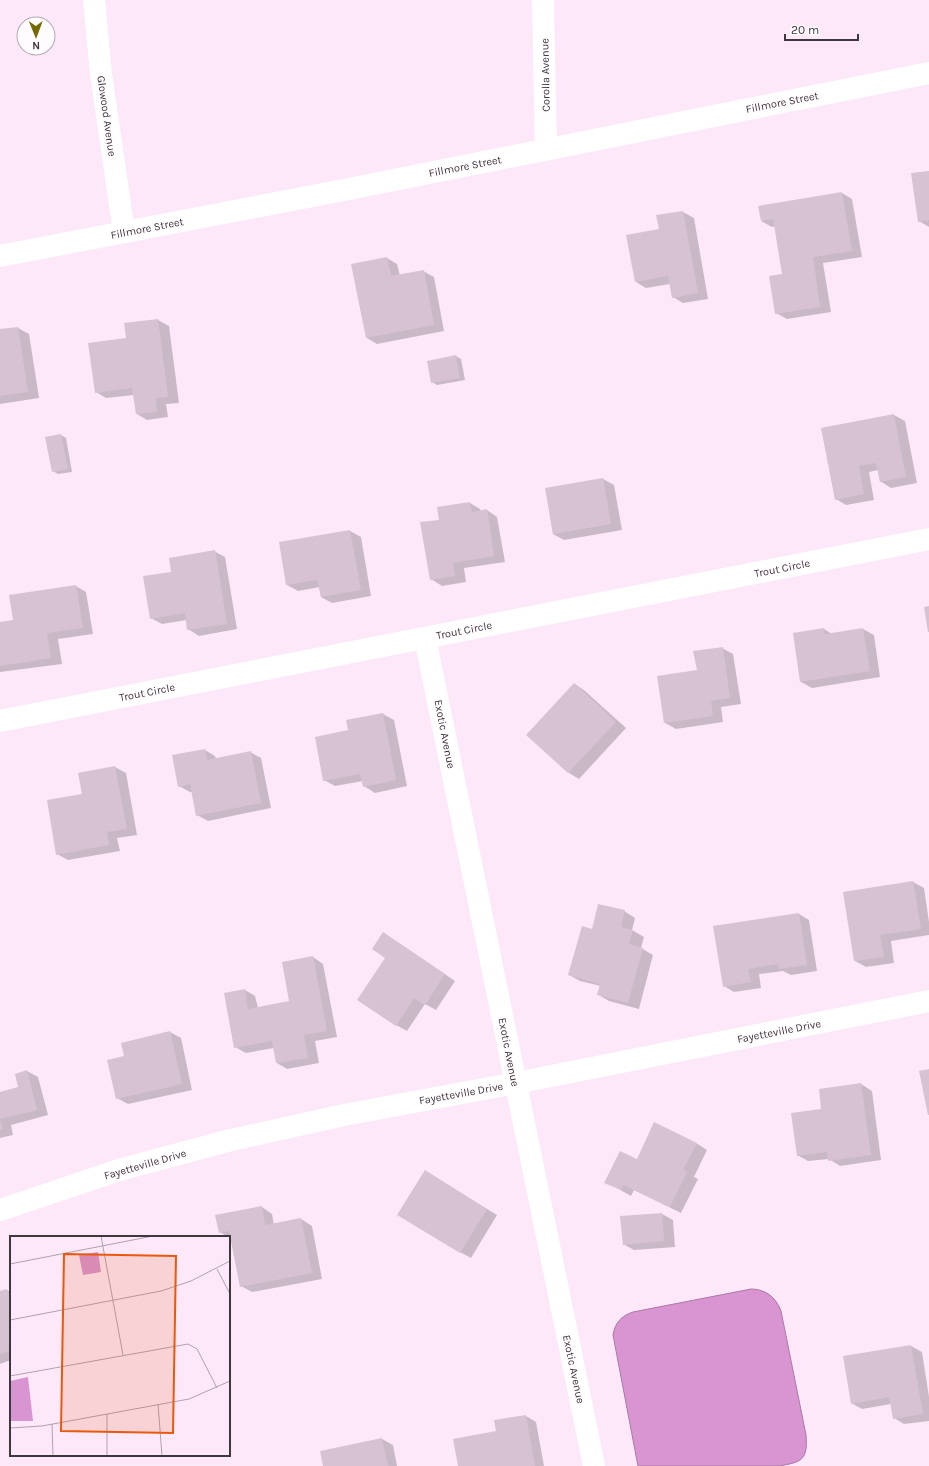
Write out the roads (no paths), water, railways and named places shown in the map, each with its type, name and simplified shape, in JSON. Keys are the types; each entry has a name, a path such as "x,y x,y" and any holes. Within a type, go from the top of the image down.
{"street":[{"name":"Glowood Avenue","path":"94,0 101,74 124,232"},
{"name":"Corolla Avenue","path":"543,0 546,150"},
{"name":"Fillmore Street","path":"0,256 344,190 929,73"},
{"name":"Trout Circle","path":"0,721 929,539"},
{"name":"Exotic Avenue","path":"425,638 594,1466"},
{"name":"Fayetteville Drive","path":"0,1210 119,1170 231,1140 344,1115 516,1083 929,1001"}]}
